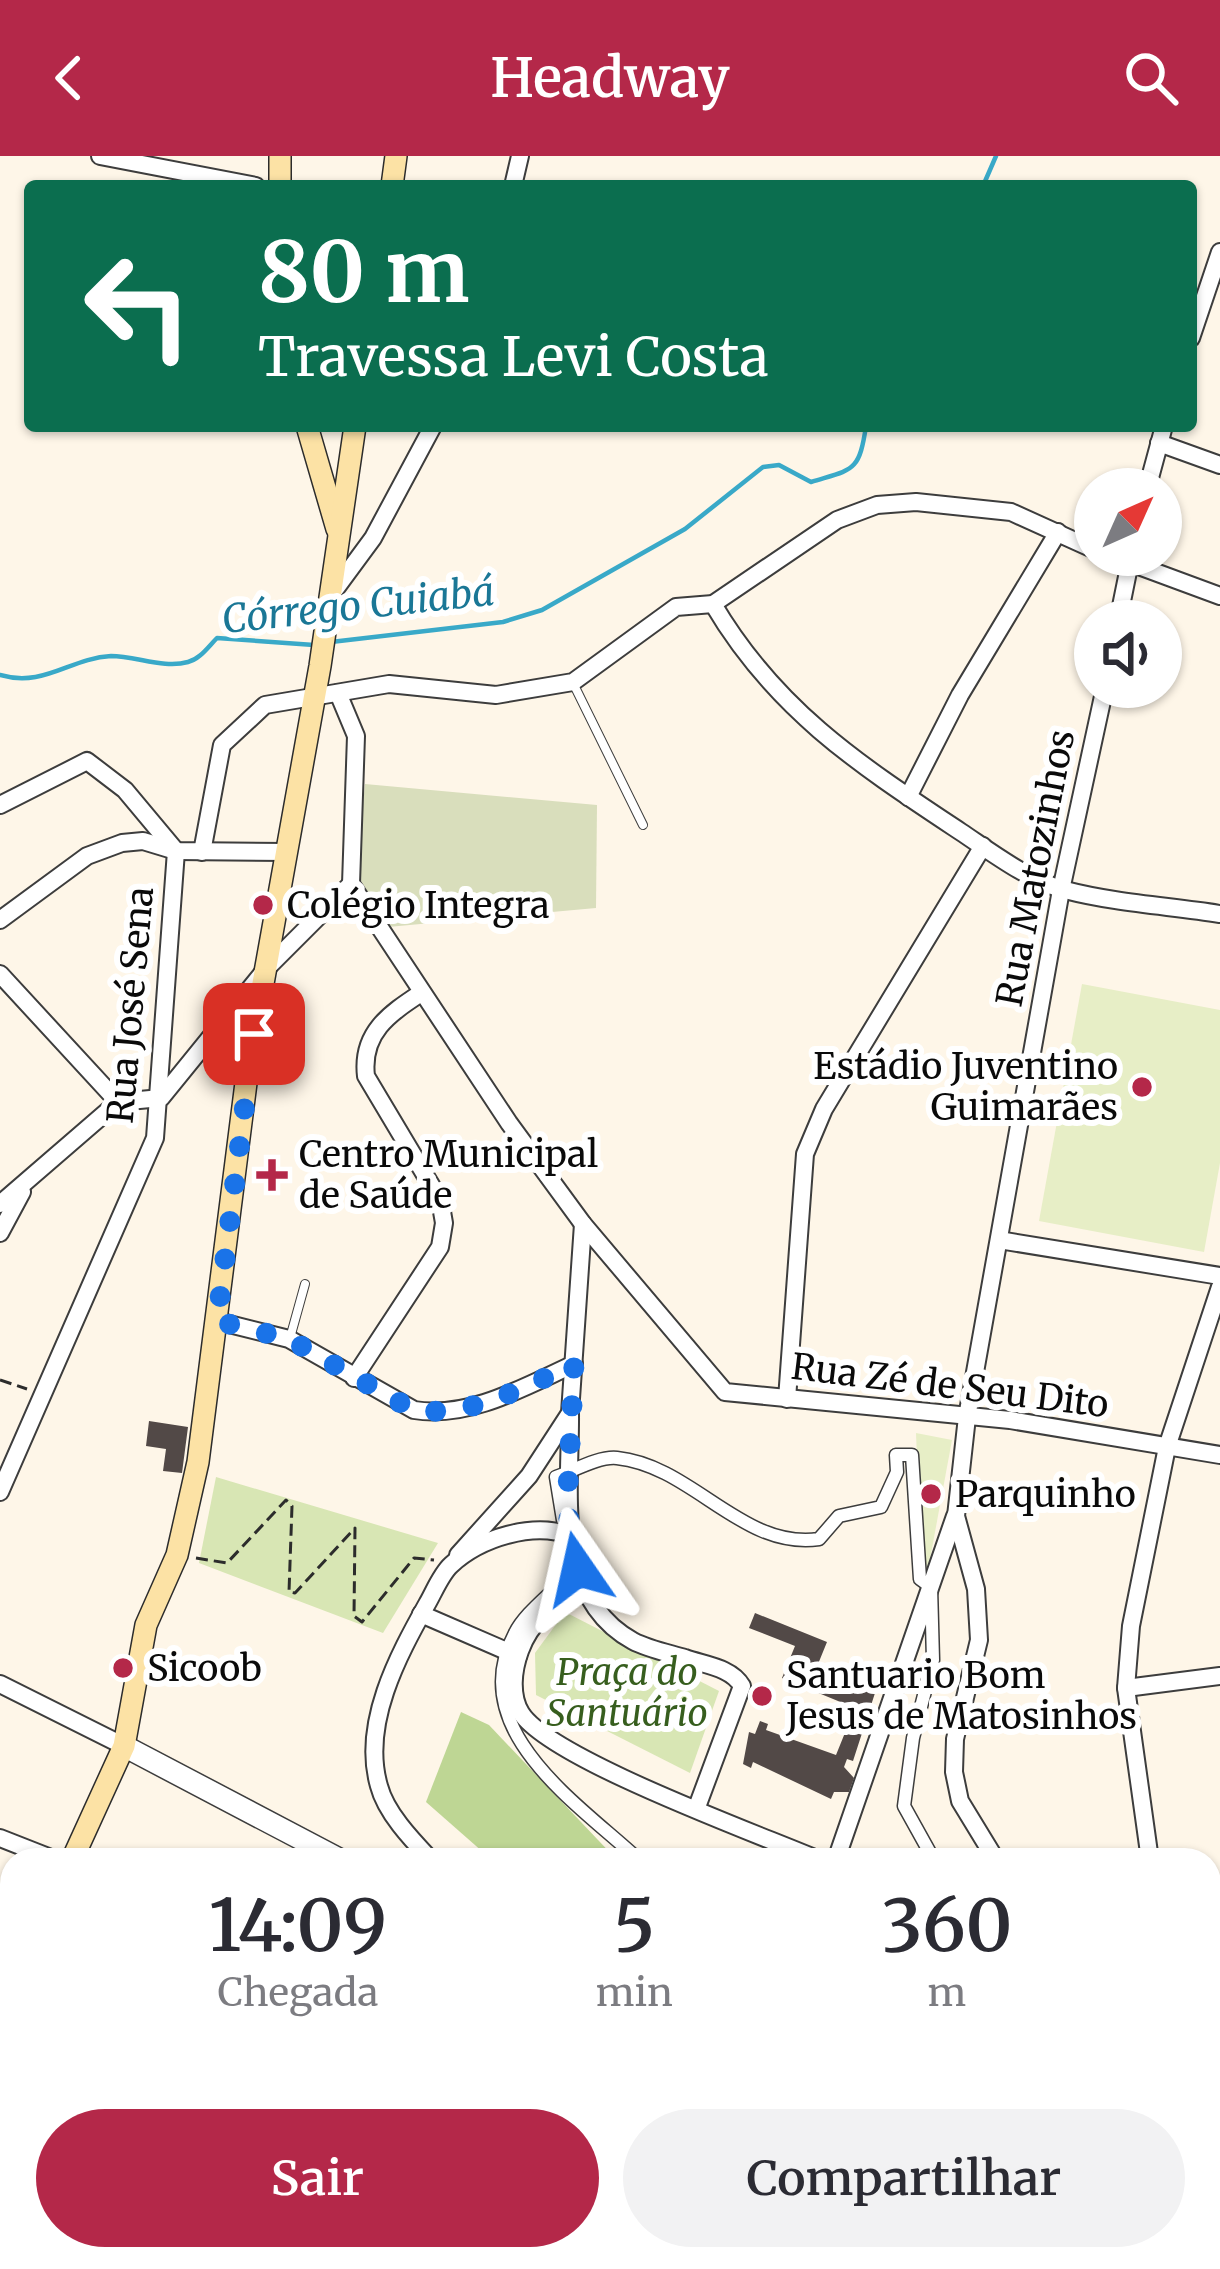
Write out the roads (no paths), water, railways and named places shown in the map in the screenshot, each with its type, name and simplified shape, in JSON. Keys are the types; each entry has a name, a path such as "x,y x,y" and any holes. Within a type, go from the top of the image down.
{"main road":[{"path":"309,432 339,534"},
{"path":"78,1848 124,1747 146,1625 177,1555 198,1462 248,1067 287,852 327,694 320,666 354,432"}],"street":[{"path":"100,156 225,180"},
{"path":"1197,320 1220,252"},
{"path":"329,604 373,538 430,432"},
{"path":"1152,468 1161,435 1220,465"},
{"path":"202,852 222,745 265,704 408,683 496,695 573,682 676,607 713,604 837,520 877,505 984,507 1074,540"},
{"path":"908,797 960,695 1058,532"},
{"path":"339,534 373,538"},
{"path":"1172,576 1220,596"},
{"path":"713,604 759,675 800,716 983,846 1061,890 1220,914"},
{"path":"327,694 356,736 351,884 421,993 583,1224 565,1577 515,1633 513,1684 518,1709 530,1725 587,1759 791,1848"},
{"name":"Rua Matozinhos","path":"956,1516 968,1417 1061,890 1100,708"},
{"path":"0,806 87,761 124,790 176,851"},
{"path":"0,920 87,856 143,841 176,851 287,852"},
{"path":"787,1399 806,1154 824,1109 983,846"},
{"name":"Rua José Sena","path":"0,1492 154,1138 161,1097 176,851"},
{"path":"0,1204 118,1102 161,1097 266,970 351,884"},
{"path":"0,974 118,1102"},
{"path":"354,1378 440,1247 445,1222 440,1200 366,1076 364,1058 384,1017 421,993"},
{"path":"0,1233 28,1181"},
{"name":"Rua Zé de Seu Dito","path":"583,1224 725,1391 968,1417 1220,1455"},
{"path":"999,1240 1220,1276"},
{"path":"1148,1848 1126,1688 1131,1626 1167,1447 1220,1287"},
{"path":"217,1321 289,1339 413,1410 434,1413 523,1388 574,1364"},
{"path":"420,1848 379,1789 373,1748 394,1662 449,1565 529,1476 570,1413"},
{"path":"571,1472 614,1457 666,1472 736,1518 789,1544 819,1539 839,1516 881,1507 897,1472 896,1455 912,1455 920,1579 932,1587"},
{"path":"840,1848 956,1516"},
{"path":"956,1516 976,1589 979,1640 956,1739 954,1772 960,1801 989,1848"},
{"path":"449,1565 500,1536 554,1530 568,1535"},
{"path":"568,1535 586,1591 608,1624 634,1642 730,1673 742,1686 697,1807"},
{"path":"927,1848 904,1806 913,1738 933,1660 932,1587"},
{"path":"586,1591 562,1599 541,1618 513,1654 500,1683 509,1727 538,1766 626,1848"},
{"path":"421,1614 513,1654"},
{"path":"1126,1688 1220,1676"},
{"path":"0,1684 317,1848"}],"lane":[{"path":"573,682 644,825"},
{"path":"289,1339 304,1284"}],"waterway":[{"name":"Córrego Cuiabá","path":"986,180 996,156"},
{"name":"Córrego Cuiabá","path":"331,642 503,622 542,610 685,529 763,467 779,465 811,482 845,471 857,461 865,432"},
{"name":"Córrego Cuiabá","path":"0,675 30,678 111,656 179,664 196,658 217,638 314,645"}],"place":[{"name":"Colégio Integra","path":"263,905"},
{"name":"Estádio Juventino Guimarães","path":"1142,1087"},
{"name":"Centro Municipal de Saúde","path":"272,1175"},
{"name":"Parquinho","path":"931,1494"},
{"name":"Sicoob","path":"123,1668"},
{"name":"Santuario Bom Jesus de Matosinhos","path":"762,1696"}],"park label":[{"name":"Praça do Santuário","path":"627,1692"}]}
